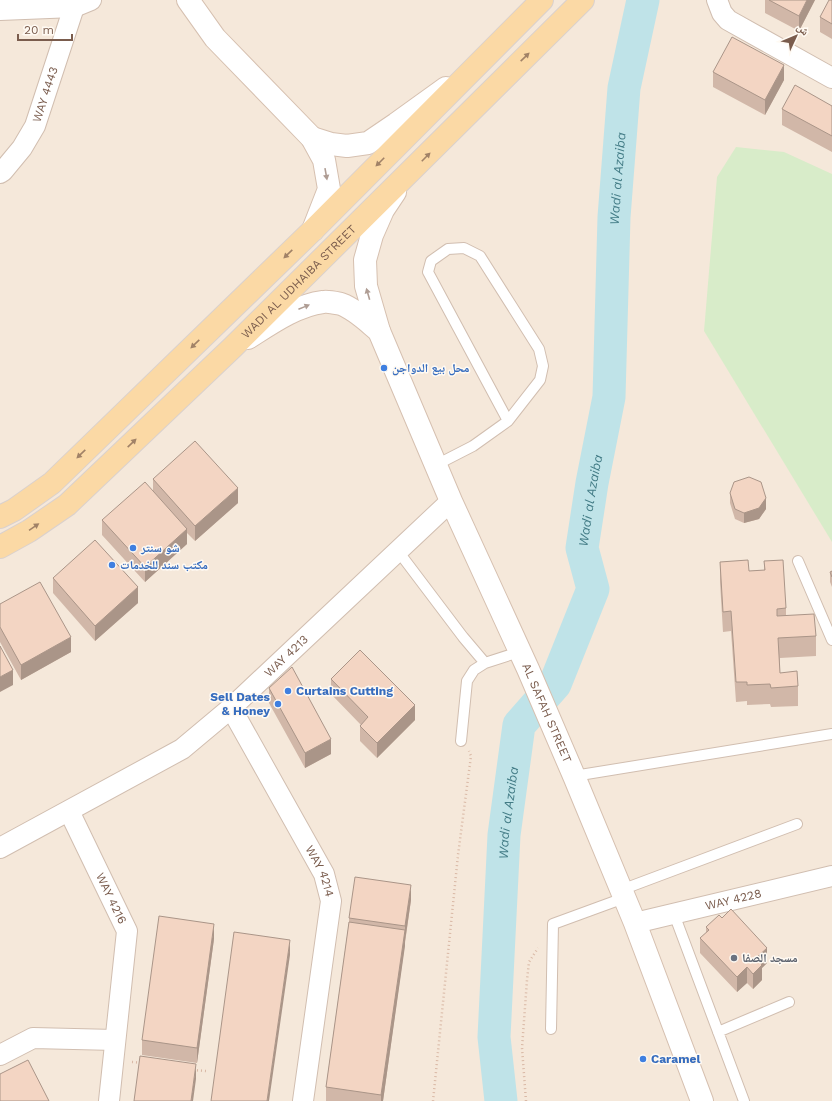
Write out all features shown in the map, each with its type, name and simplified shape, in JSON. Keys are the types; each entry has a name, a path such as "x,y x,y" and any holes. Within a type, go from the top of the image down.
{"main road":[{"path":"0,517 14,510 52,483 313,230 542,0"},
{"name":"WADI AL UDHAIBA STREET","path":"0,546 29,531 67,505 233,347 583,0"}],"street":[{"path":"188,0 215,38 312,138 324,160 329,189 313,230"},
{"path":"717,0 722,13 728,20 832,78"},
{"path":"0,10 83,3"},
{"name":"WAY 4443","path":"0,173 22,148 35,126 83,3"},
{"path":"312,138 331,144 347,146 368,143 476,65"},
{"name":"AL SAFAH STREET","path":"402,181 383,210 372,235 365,260 366,286 379,331 436,465 574,776 635,924 702,1101"},
{"name":"AL SAFAH STREET","path":"233,347 281,317 307,306 324,301 349,308 379,331"},
{"name":"WAY 4213","path":"0,848 182,749 230,708 452,500"},
{"name":"WAY 4214","path":"230,708 324,874 331,901 303,1101"},
{"name":"WAY 4216","path":"69,811 127,931 109,1101"},
{"name":"WAY 4228","path":"635,924 832,876"},
{"path":"0,1056 33,1038 116,1040"}],"lane":[{"path":"436,465 473,446 508,421 540,380 543,366 539,349 480,256 464,248 448,249 431,261 428,272 508,421"},
{"path":"398,551 463,637 485,663"},
{"path":"798,561 832,640"},
{"path":"460,741 467,681 474,670 485,663 523,661"},
{"path":"574,776 832,734"},
{"path":"551,1029 553,924 622,894 797,824"},
{"path":"674,914 744,1101"},
{"path":"718,1032 789,1002"}],"path":[{"path":"433,1101 458,856 471,756 468,749 460,741"},
{"path":"526,1101 522,1048 529,962 553,924"},
{"path":"113,1059 144,1063"},
{"path":"190,1069 206,1071"}],"shaded area":[{"path":"0,0 832,0 832,1101 0,1101"}],"green space":[{"path":"736,147 784,152 832,174 832,542 704,331 717,177"}],"building":[{"path":"769,0 807,0 799,16"},
{"path":"829,0 832,0 832,24 820,17"},
{"path":"732,37 784,65 765,100 713,72"},
{"path":"795,85 832,106 832,136 782,109"},
{"path":"195,441 238,488 195,526 153,479"},
{"path":"749,477 761,482 766,498 759,508 744,513 735,509 730,493 734,482"},
{"path":"145,482 187,529 145,567 102,520"},
{"path":"95,540 138,587 95,626 53,578"},
{"path":"748,560 749,571 765,570 764,561 783,560 786,608 777,609 777,616 814,614 816,636 778,638 780,673 797,671 798,686 771,688 770,684 747,685 747,682 736,682 731,611 723,612 720,562"},
{"path":"40,582 71,637 21,665 0,627 0,604"},
{"path":"0,646 13,670 0,677"},
{"path":"360,650 415,705 377,743 360,726 368,717 331,679"},
{"path":"292,667 331,739 305,753 269,688"},
{"path":"355,877 411,885 405,926 349,918"},
{"name":"مسجد الصفا","path":"731,909 767,948 756,958 762,965 753,974 747,967 737,977 700,938 709,930 706,927 719,915 722,918"},
{"path":"159,916 214,924 197,1048 142,1040"},
{"path":"349,922 405,930 381,1095 326,1087"},
{"path":"234,932 290,940 267,1101 211,1101"},
{"path":"140,1056 196,1064 191,1101 134,1101"},
{"path":"28,1060 49,1101 0,1101 0,1074"}],"waterway":[{"name":"Wadi al Azaiba","path":"501,1101 494,1037 504,835 519,725 555,684 593,589 582,548 592,483 609,397 614,217 624,88 643,0"}],"place":[{"name":"محل بيع الدواجن","path":"384,368"},
{"name":"شو سنتر","path":"133,548"},
{"name":"مكتب سند للخدمات","path":"112,565"},
{"name":"Curtains Cutting","path":"288,691"},
{"name":"Sell Dates & Honey","path":"278,704"},
{"name":"مسجد الصفا","path":"734,958"},
{"name":"Caramel","path":"643,1059"}]}
